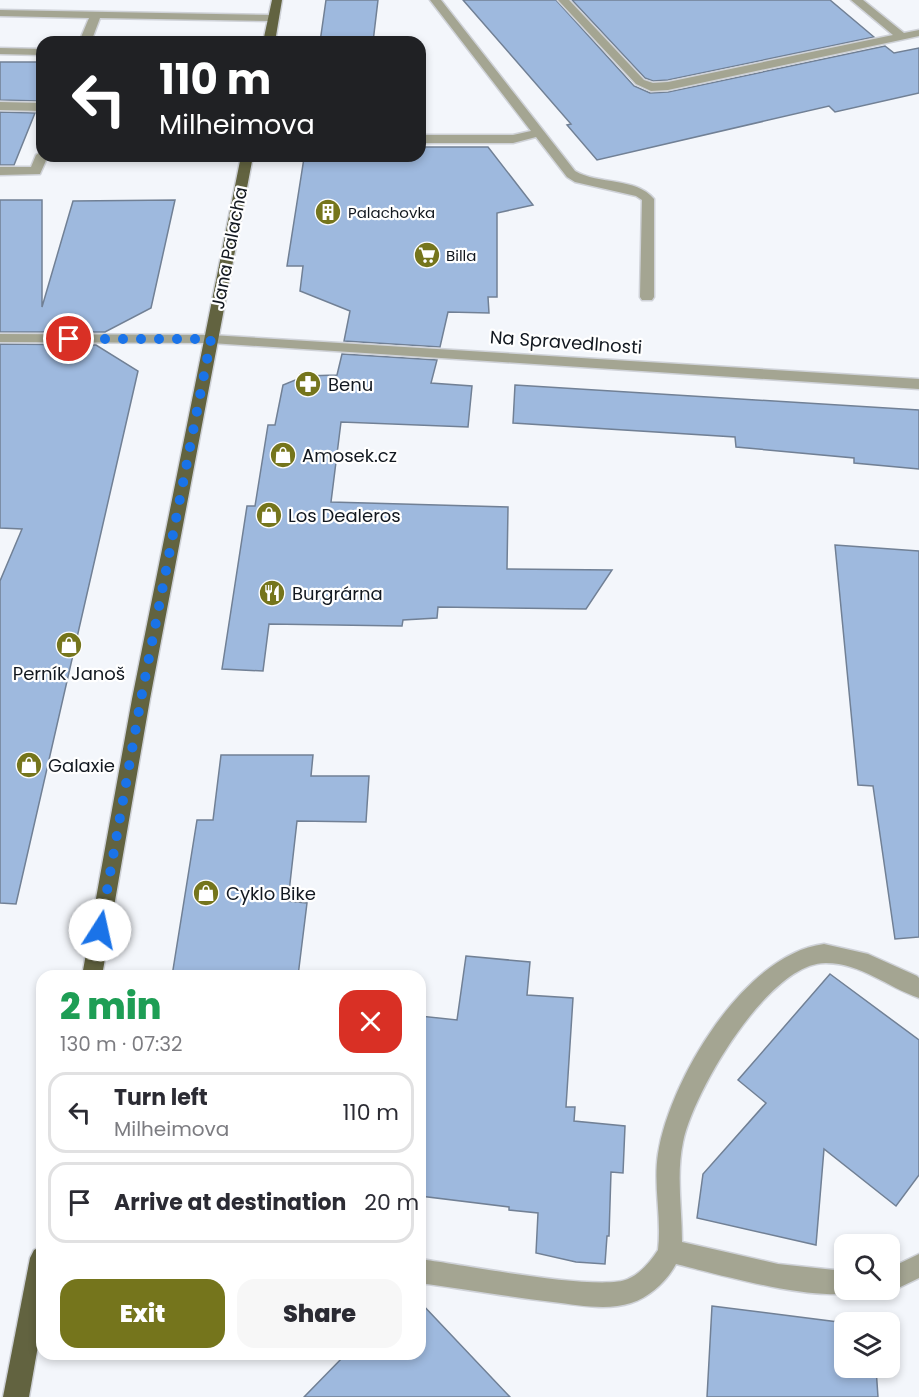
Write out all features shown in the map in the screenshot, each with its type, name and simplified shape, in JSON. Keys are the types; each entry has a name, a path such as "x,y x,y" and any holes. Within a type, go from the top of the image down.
{"main road":[{"path":"269,36 277,0"},
{"name":"Jana Palacha","path":"93,970 141,699 246,162"},
{"path":"16,1397 36,1290"}],"street":[{"path":"52,14 58,0"},
{"path":"435,0 576,177 640,192 648,198 646,297"},
{"path":"563,0 640,82 651,87 668,86 919,33"},
{"path":"856,0 901,36"},
{"path":"0,13 273,18"},
{"path":"87,36 96,15"},
{"path":"0,51 36,52"},
{"path":"0,106 36,107"},
{"path":"426,139 513,138 539,133"},
{"path":"0,171 36,171 39,162"},
{"name":"Na Spravedlnosti","path":"0,338 211,339 919,384"},
{"path":"426,1272 586,1294 629,1293 655,1273 670,1251 667,1182 675,1127 698,1072 749,1000 780,970 814,954 848,957 899,975 919,989"},
{"path":"670,1251 758,1271 834,1282"},
{"path":"900,1275 919,1266"}],"building":[{"path":"326,0 378,0 374,36 321,36"},
{"path":"463,0 556,0 634,86 650,93 668,92 885,46 894,53 919,48 919,93 835,112 829,106 597,160 567,125 571,124"},
{"path":"572,0 830,0 874,37 668,80 653,81 645,78"},
{"path":"0,62 36,62 36,101 0,100"},
{"path":"0,112 35,113 14,165 0,165"},
{"name":"Billa","path":"426,147 488,147 533,205 497,213 497,297 488,297 489,313 448,312 440,347 344,341 350,311 300,291 303,266 287,266 303,162 426,162"},
{"path":"0,200 42,200 42,307 73,201 175,200 151,308 105,332 0,332"},
{"path":"0,344 96,345 138,371 16,904 0,903 0,581 22,529 0,528"},
{"path":"342,354 437,360 431,383 472,386 468,427 341,422 331,502 508,507 507,569 612,570 586,609 438,607 437,618 403,620 402,626 269,624 263,671 222,669 247,506 255,506 268,425 275,425 283,385 305,376 337,375"},
{"path":"515,385 919,410 919,469 854,463 854,458 736,447 735,437 513,423"},
{"path":"835,545 919,551 919,937 895,939 873,786 858,785"},
{"path":"221,755 313,755 311,776 369,776 366,822 297,821 288,901 307,903 299,970 173,970 197,820 213,820"},
{"path":"466,956 530,962 527,995 573,998 566,1107 575,1107 574,1121 625,1126 623,1173 611,1172 609,1236 607,1236 605,1264 576,1262 536,1253 538,1213 426,1197 426,1017 457,1020"},
{"path":"830,974 919,1040 919,1175 896,1206 824,1149 816,1245 697,1218 703,1174 766,1103 738,1080"},
{"path":"712,1306 834,1321 834,1378 877,1378 878,1397 707,1397"},
{"path":"426,1308 510,1397 304,1397 340,1360 426,1360"}],"place":[{"name":"Palachovka","path":"328,212"},
{"name":"Billa","path":"427,255"},
{"name":"Benu","path":"308,384"},
{"name":"Amosek.cz","path":"283,455"},
{"name":"Los Dealeros","path":"269,515"},
{"name":"Burgrárna","path":"272,593"},
{"name":"Perník Janoš","path":"69,645"},
{"name":"Galaxie","path":"29,765"},
{"name":"Cyklo Bike","path":"206,893"}],"route":[{"path":"69,339 211,339 141,699 100,930"}]}
